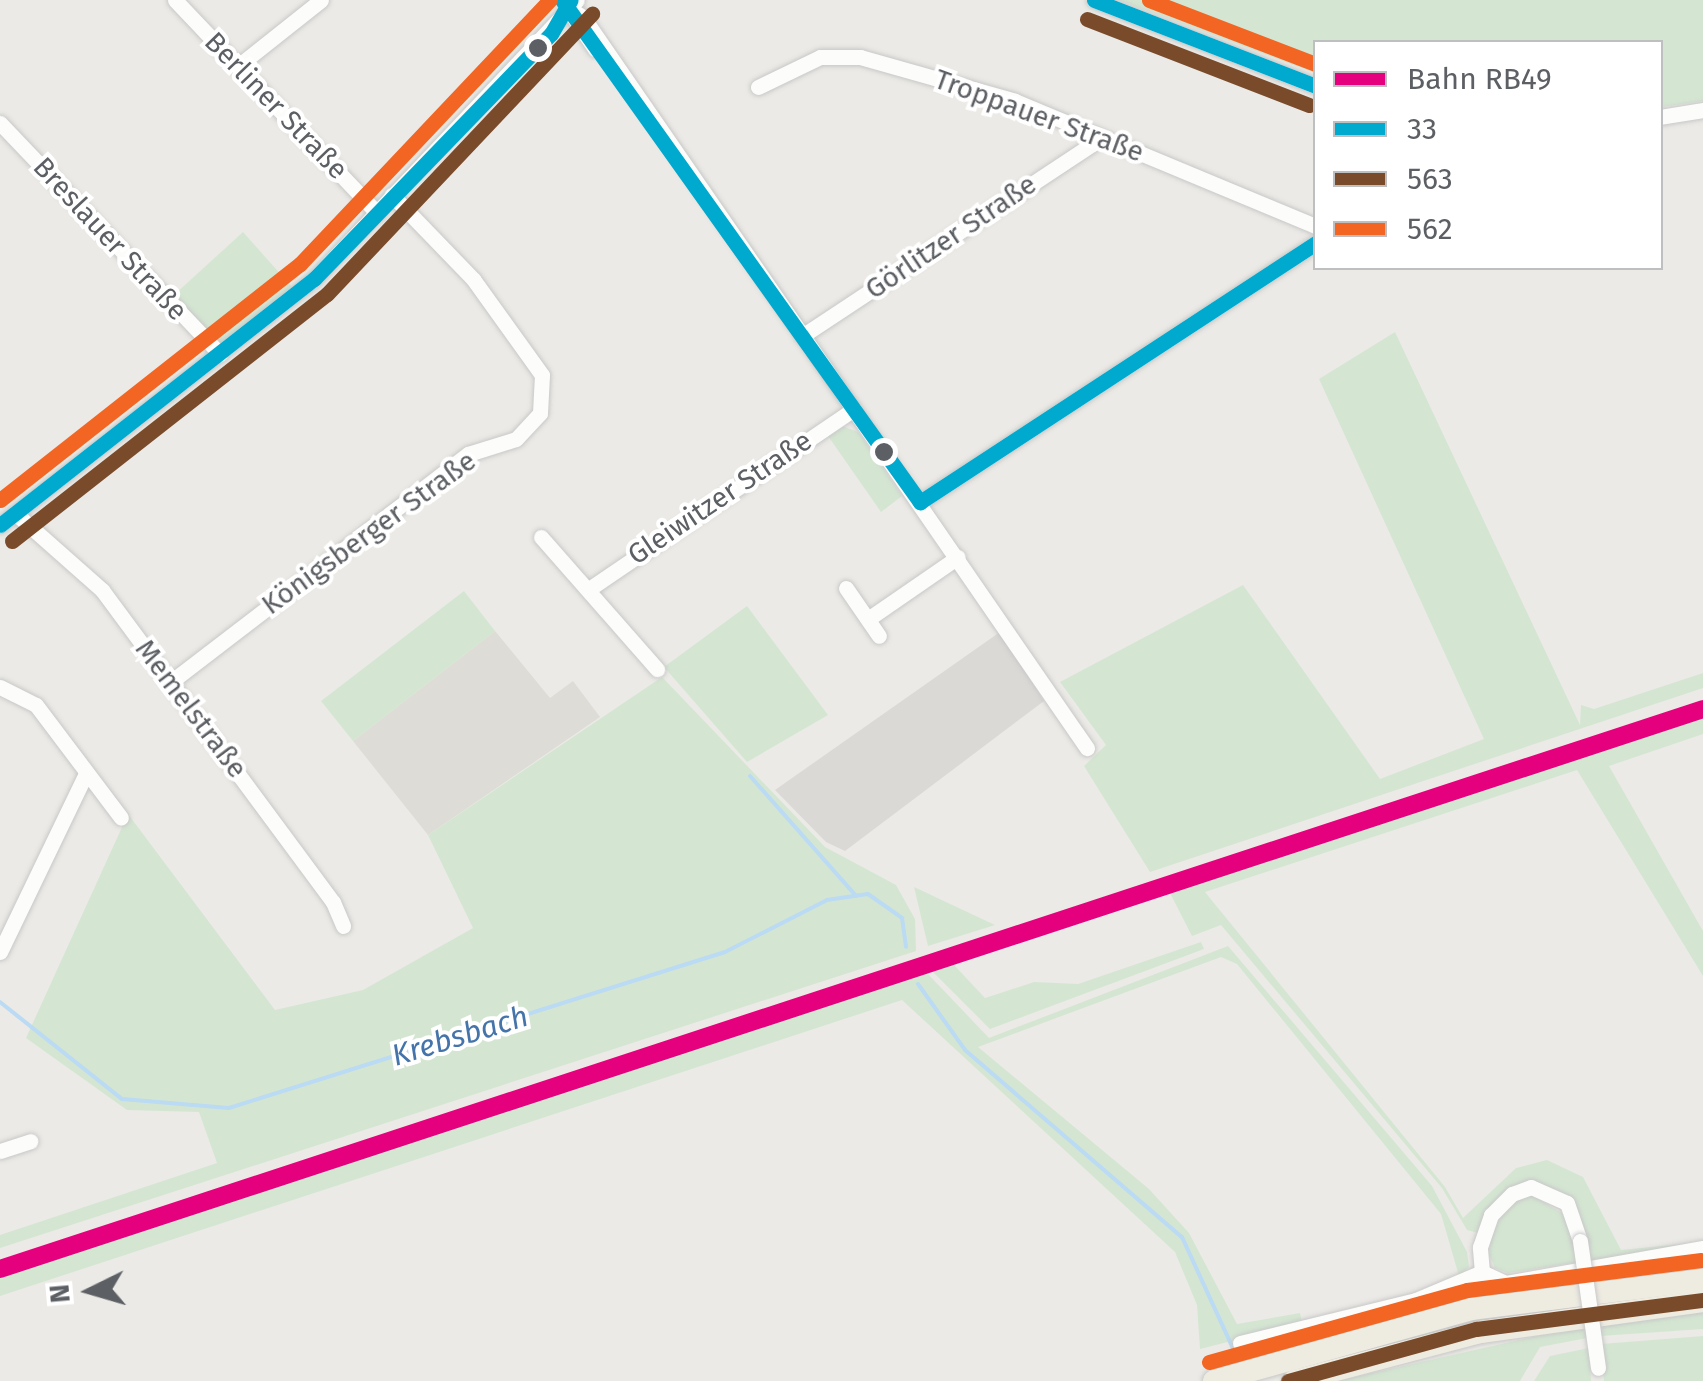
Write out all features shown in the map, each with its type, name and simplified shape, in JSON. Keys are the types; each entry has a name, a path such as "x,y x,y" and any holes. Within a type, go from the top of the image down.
{"highway":[{"path":"1216,1380 1472,1308 1703,1280"},
{"path":"1294,1381 1481,1332 1703,1300"}],"street":[{"name":"Berliner Straße","path":"174,0 377,213"},
{"path":"238,66 320,0"},
{"path":"1094,0 1313,85"},
{"path":"0,525 314,279 517,62 552,34 569,1 1087,748"},
{"name":"Troppauer Straße","path":"758,86 820,57 860,57 1000,96 1313,225"},
{"path":"1663,117 1703,110"},
{"name":"Breslauer Straße","path":"0,123 220,354"},
{"name":"Görlitzer Straße","path":"802,336 1092,144 1096,135"},
{"name":"Königsberger Straße","path":"172,681 468,454 516,439 540,414 542,376 473,279 392,196"},
{"path":"920,502 1313,246"},
{"name":"Gleiwitzer Straße","path":"588,589 854,409"},
{"name":"Memelstraße","path":"15,513 102,590 333,902 343,926"},
{"path":"540,537 656,669"},
{"path":"868,619 958,557"},
{"path":"846,588 879,636"},
{"path":"0,687 28,698 121,818"},
{"path":"0,952 86,773"},
{"path":"0,1151 30,1141"},
{"path":"1482,1272 1480,1248 1491,1216 1512,1194 1531,1188 1567,1203 1580,1240 1597,1375"},
{"path":"1240,1343 1416,1300 1482,1272 1506,1283 1703,1248"}],"shaded area":[{"path":"495,631 550,698 573,681 600,717 428,835 353,741"},
{"path":"1000,632 1044,701 845,851 826,842 775,790"}],"green space":[{"path":"1119,0 1703,0 1703,101 1663,107 1663,40 1313,40 1313,72"},
{"path":"243,232 292,287 218,346 174,295"},
{"path":"1395,332 1580,725 1581,705 1594,709 1703,673 1703,688 1150,872 1084,766 1106,745 1060,682 1243,585 1380,779 1484,739 1319,379"},
{"path":"842,426 858,432 902,496 881,512 828,436"},
{"path":"464,591 495,631 353,741 321,701"},
{"path":"747,606 828,715 747,762 664,667"},
{"path":"662,677 825,847 896,885 915,919 916,951 0,1248 0,1235 217,1163 199,1112 127,1110 26,1038 128,814 275,1010 363,990 473,928 428,835"},
{"path":"1703,718 1703,734 1609,766 1703,931 1703,976 1577,770 1205,892 1445,1187 1463,1218 1516,1168 1547,1160 1583,1177 1621,1250 1703,1242 1590,1261 1580,1215 1569,1200 1510,1189 1496,1199 1478,1233 1467,1230 1442,1188 1221,925 1192,936 1170,893"},
{"path":"914,887 995,925 928,946"},
{"path":"1201,942 1204,949 990,1029 932,971 953,964 985,998 1034,982 1078,984"},
{"path":"1228,946 1432,1186 1467,1252 1469,1267 1459,1276 1441,1214 1237,964 1221,957 978,1047 1149,1189 1189,1233 1237,1324 1300,1313 1302,1323 1200,1349 1197,1305 1175,1252 902,1000 0,1296 0,1276 927,973 989,1038"},
{"path":"1530,1194 1565,1215 1577,1262 1508,1273 1495,1268 1489,1254 1491,1231 1515,1199"},
{"path":"1578,1272 1580,1283 1416,1313 1247,1362 1241,1347 1480,1276"},
{"path":"1703,1311 1703,1329 1600,1336 1598,1322"},
{"path":"1586,1325 1587,1338 1540,1347 1520,1381 1337,1381"},
{"path":"1703,1336 1703,1381 1604,1381 1601,1344"},
{"path":"1589,1348 1591,1381 1534,1381 1550,1356"}],"waterway":[{"path":"750,776 856,896"},
{"name":"Krebsbach","path":"0,1002 122,1099 229,1108 725,952 827,900 868,894 902,918 906,947"},
{"name":"Krebsbach","path":"918,984 965,1050 1182,1237 1241,1366"}],"rail line":[{"name":"RB49","path":"0,1269 1703,709"}],"transit line":[{"name":"562","path":"0,500 300,264 550,0"},
{"name":"33","path":"562,0 920,502"},
{"name":"33","path":"0,525 314,279 551,34 571,0"},
{"name":"33","path":"1094,0 1313,85"},
{"name":"562","path":"1149,0 1313,63"},
{"name":"563","path":"12,541 327,294 592,14"},
{"name":"563","path":"1087,19 1309,105"},
{"name":"33","path":"920,502 1313,245"},
{"name":"562","path":"1209,1362 1467,1290 1701,1260"},
{"name":"563","path":"1288,1381 1476,1329 1703,1300"}]}
